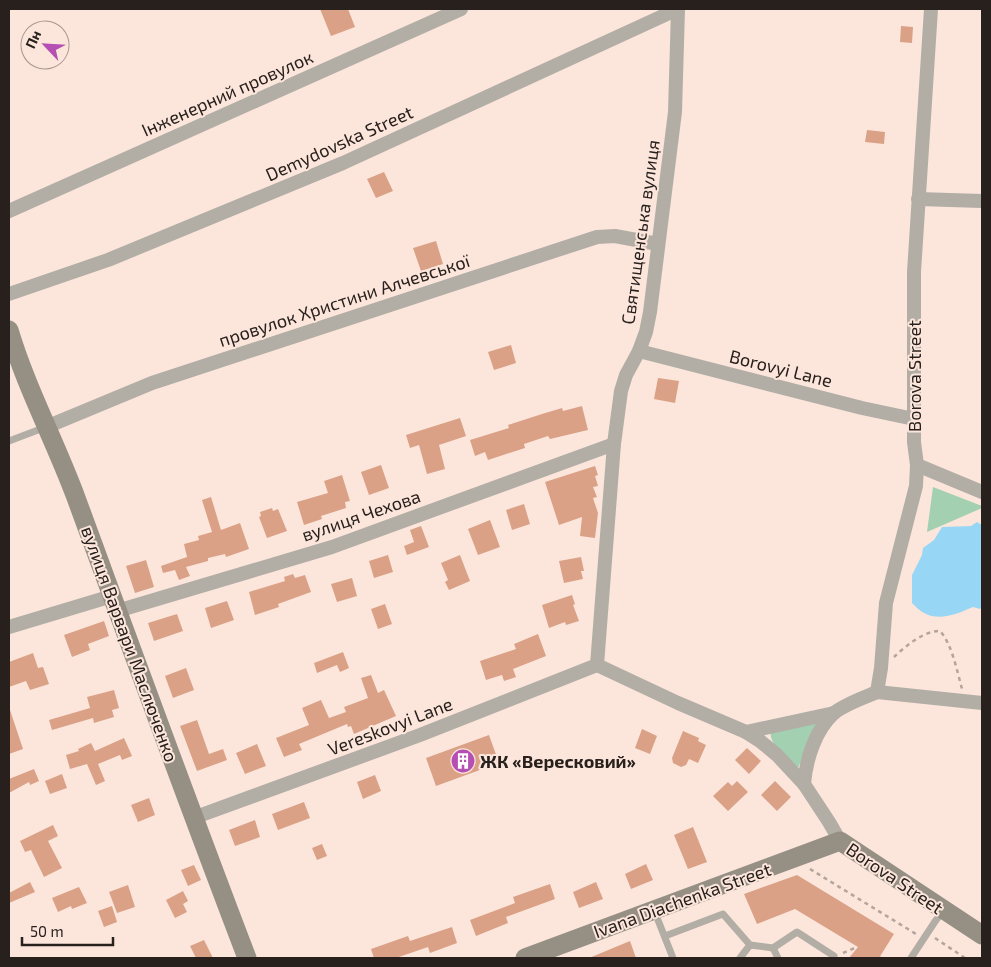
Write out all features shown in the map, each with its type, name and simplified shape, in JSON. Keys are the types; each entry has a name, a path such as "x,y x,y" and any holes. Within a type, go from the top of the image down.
{"street":[{"name":"Інженерний провулок","path":"9,211 461,9"},
{"name":"Святищенська вулиця","path":"598,664 614,444 621,391 626,374 639,351 646,332 650,312 675,112 678,9"},
{"name":"Demydovska Street","path":"9,294 126,253 343,163 678,9"},
{"name":"Borova Street","path":"877,692 881,668 886,603 916,486 914,442 914,272 931,9"},
{"path":"918,199 982,201"},
{"name":"провулок Христини Алчевської","path":"46,427 152,383 597,237 615,236 658,244"},
{"name":"вулиця Варвари Маслюченко","path":"9,330 46,427 61,458 193,818 247,958"},
{"name":"Borovyi Lane","path":"639,351 862,408 914,419"},
{"name":"вулиця Чехова","path":"9,627 115,603 332,547 614,444"},
{"path":"916,465 982,492"},
{"name":"Borova Street","path":"598,664 678,703 746,732 760,741 777,755 804,784 840,841 982,935"},
{"name":"Vereskovyi Lane","path":"193,818 420,735 598,664"},
{"path":"746,732 834,713 877,692 982,703"},
{"path":"804,784 805,767 814,742 834,713"},
{"name":"Ivana Diachenka Street","path":"525,958 840,841"}],"lane":[{"path":"9,440 46,427"},
{"path":"654,910 674,958"},
{"path":"911,958 944,911"},
{"path":"665,936 723,914 750,945 773,948 797,932 833,957"},
{"path":"740,958 750,945"},
{"path":"773,948 778,958"}],"path":[{"path":"881,668 920,637 940,630 944,635 955,663 965,700"},
{"path":"805,866 965,958"},
{"path":"833,957 858,946"}],"green space":[{"path":"933,487 982,506 982,508 927,532"},
{"path":"820,719 798,768 772,741 771,731"}],"water":[{"path":"977,522 982,525 982,607 980,609 973,607 943,617 930,616 922,612 912,603 912,575 922,555 923,548 934,540 942,527 971,526"}],"building":[{"path":"320,9 348,9 355,27 331,36"},
{"path":"901,26 913,27 912,43 900,42"},
{"path":"867,130 885,132 884,144 865,142"},
{"path":"384,172 393,191 376,198 367,179"},
{"path":"436,241 443,264 421,271 413,248"},
{"path":"511,345 516,363 494,370 488,352"},
{"path":"658,378 679,381 675,403 654,399"},
{"path":"582,406 588,430 550,439 548,436 524,444 525,448 488,460 485,452 475,456 470,440 509,428 508,425 542,414 562,408 563,411"},
{"path":"460,418 466,436 439,445 445,469 427,474 419,445 410,448 406,435"},
{"path":"381,465 389,488 369,495 361,472"},
{"path":"595,466 598,475 595,476 598,486 593,487 597,497 593,498 598,513 595,538 580,536 582,517 559,525 545,482"},
{"path":"342,475 350,501 345,502 346,508 321,516 322,519 304,525 297,502 328,493 324,481"},
{"path":"211,497 221,530 240,523 249,549 226,557 225,554 208,558 208,561 186,567 190,576 179,580 175,570 163,573 161,566 187,557 184,544 199,540 198,536 212,532 202,500"},
{"path":"524,504 530,524 512,530 506,510"},
{"path":"272,508 273,511 278,509 287,531 267,538 259,517 261,516 260,512"},
{"path":"490,520 500,547 478,555 468,529"},
{"path":"421,526 429,547 407,555 404,546 414,542 410,530"},
{"path":"388,555 393,572 374,578 369,561"},
{"path":"460,555 470,581 449,590 445,582 448,580 441,563"},
{"path":"581,557 584,571 581,571 583,579 564,583 559,561"},
{"path":"146,560 154,587 135,593 126,566"},
{"path":"293,574 295,578 305,575 311,592 278,604 279,607 255,615 249,592 285,581 284,577"},
{"path":"352,578 357,596 337,602 331,584"},
{"path":"572,595 575,604 573,605 579,621 566,625 565,622 549,628 542,605"},
{"path":"227,601 234,620 211,628 205,608"},
{"path":"385,604 392,624 378,629 371,609"},
{"path":"177,614 183,631 154,641 148,623"},
{"path":"104,621 109,636 88,644 90,650 72,657 64,635"},
{"path":"538,634 546,656 513,669 516,677 504,681 502,675 486,680 480,661 516,649 514,644"},
{"path":"343,652 349,668 340,672 337,665 317,673 314,663"},
{"path":"33,653 38,668 43,667 49,684 30,690 26,681 9,687 9,662"},
{"path":"186,668 194,690 173,698 165,676"},
{"path":"371,675 378,693 384,690 396,716 354,734 351,726 348,727 347,724 299,744 302,750 284,757 276,738 309,725 302,708 321,700 329,718 346,712 344,707 368,698 361,678"},
{"path":"114,690 119,708 112,710 114,717 94,723 93,718 52,730 49,720 90,708 87,697"},
{"path":"9,711 23,749 9,754"},
{"path":"197,720 209,754 223,749 227,760 197,771 180,726"},
{"path":"642,729 657,736 650,754 635,748"},
{"path":"683,731 699,738 698,741 706,745 698,763 689,759 686,765 681,767 673,763 672,758"},
{"name":"ЖК «Вересковий»","path":"489,735 499,763 436,786 426,758"},
{"path":"124,738 132,756 122,760 120,755 98,764 105,781 96,785 87,764 70,769 66,755 79,751 78,749 91,743 95,751"},
{"path":"257,744 266,766 245,774 236,753"},
{"path":"747,748 761,761 749,774 735,760"},
{"path":"34,769 39,781 30,785 29,782 9,793 9,779"},
{"path":"62,774 67,788 50,794 45,781"},
{"path":"375,775 381,791 363,799 357,782"},
{"path":"737,781 748,792 728,811 713,796 728,782 732,786"},
{"path":"775,781 791,797 777,811 761,795"},
{"path":"149,798 155,815 138,822 131,805"},
{"path":"304,802 310,818 278,830 272,814"},
{"path":"255,820 260,837 235,846 229,830"},
{"path":"53,825 58,836 48,841 62,868 44,877 31,850 25,852 20,841"},
{"path":"693,827 707,862 688,869 674,835"},
{"path":"322,844 327,856 317,860 312,848"},
{"path":"646,864 653,880 631,889 625,874"},
{"path":"194,865 201,880 188,886 181,870"},
{"path":"797,875 894,934 879,958 849,958 858,947 795,909 757,924 744,894"},
{"path":"30,882 35,892 9,903 9,893"},
{"path":"596,882 603,899 579,908 573,892"},
{"path":"550,884 555,899 506,917 508,923 476,936 470,920 515,903 513,897"},
{"path":"128,885 135,907 117,913 109,892"},
{"path":"79,887 87,903 72,909 71,906 58,912 52,898"},
{"path":"183,891 188,901 183,904 187,912 175,918 166,900"},
{"path":"112,906 117,922 104,927 98,911"},
{"path":"452,927 457,943 430,953 428,947 396,958 374,958 371,949 408,936 410,941"},
{"path":"204,940 213,958 196,958 190,946"},
{"path":"630,941 636,958 589,958"}],"place":[{"name":"ЖК «Вересковий»","path":"463,761"}]}
